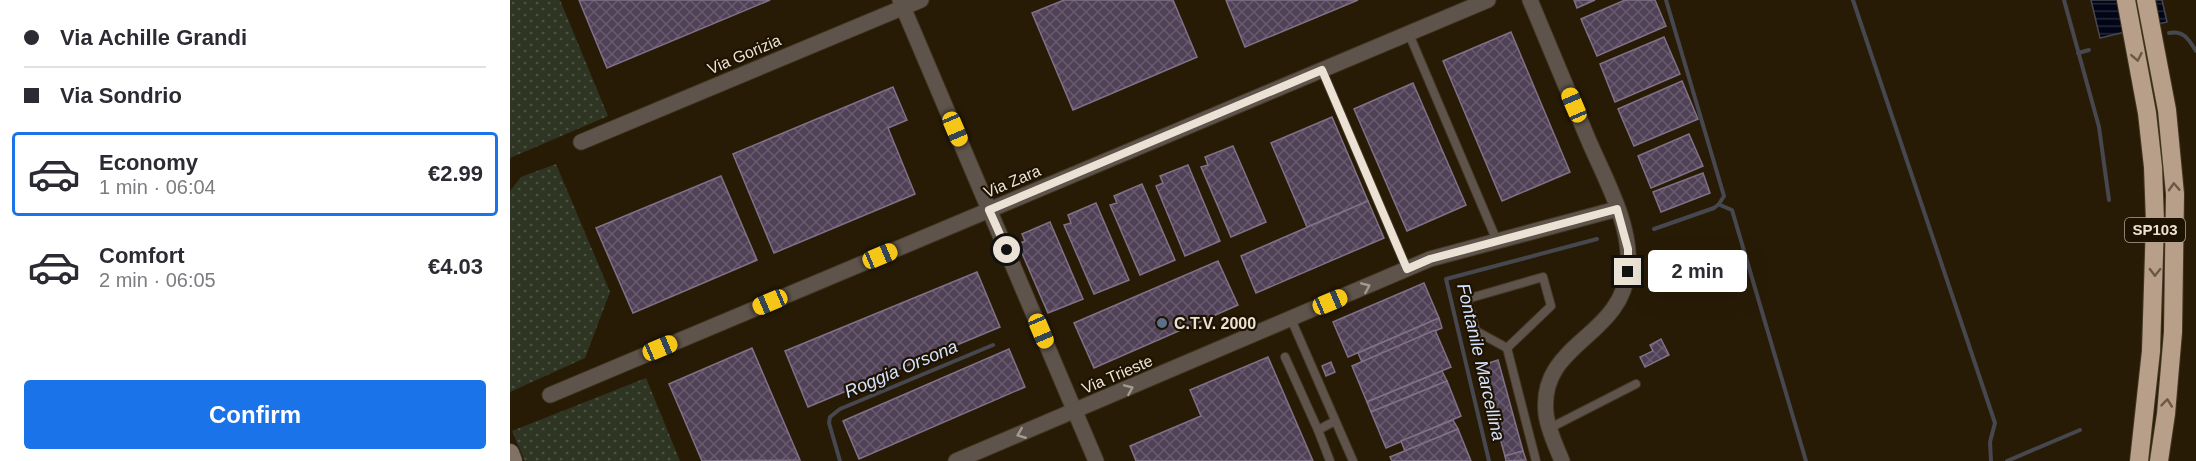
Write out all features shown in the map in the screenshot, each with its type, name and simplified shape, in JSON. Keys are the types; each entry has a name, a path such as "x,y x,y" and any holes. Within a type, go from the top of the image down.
{"highway":[{"name":"SP103","path":"2126,0 2147,113 2155,204 2151,351 2139,461"},
{"name":"SP103","path":"2146,0 2165,100 2175,194 2173,332 2166,414 2159,461"}],"street":[{"name":"Via Gorizia","path":"581,142 902,4 921,0"},
{"name":"Via Zara","path":"550,395 1488,0"},
{"path":"1530,0 1617,209 1628,255 1628,272 1624,290 1616,306 1606,320 1566,355 1555,369 1548,386 1546,412 1562,461"},
{"path":"902,4 1096,461"},
{"name":"Via Trieste","path":"956,461 1430,259 1617,209"},
{"path":"510,453 513,461"}],"lane":[{"path":"1409,33 1497,241"},
{"path":"1322,70 1407,269"},
{"path":"1507,348 1551,306 1543,277 1467,299 1476,331 1507,348 1536,461"},
{"path":"1291,319 1353,461"},
{"path":"1285,357 1330,461"},
{"path":"1550,428 1636,384"},
{"path":"1318,430 1335,421"}],"green space":[{"path":"510,0 560,0 608,116 510,158"},
{"path":"556,164 610,292 585,358 510,392 510,191 521,177"},
{"path":"646,378 680,461 525,461 512,431"}],"water":[{"path":"2091,0 2162,0 2167,22 2100,38"}],"building":[{"path":"579,0 770,0 607,68"},
{"path":"1064,0 1173,0 1197,57 1073,110 1032,13"},
{"path":"1226,0 1358,0 1245,47"},
{"path":"1574,0 1595,0 1577,8"},
{"path":"1625,0 1655,0 1666,26 1597,56 1581,19"},
{"path":"1511,32 1570,172 1502,201 1443,61"},
{"path":"1664,37 1680,74 1615,102 1600,64"},
{"path":"1682,81 1698,119 1634,146 1618,109"},
{"path":"1413,83 1466,205 1407,231 1354,109"},
{"path":"893,87 907,120 888,128 915,194 774,253 733,154"},
{"path":"1332,117 1368,201 1307,227 1271,143"},
{"path":"1689,134 1703,166 1651,188 1638,156"},
{"path":"1233,146 1266,222 1231,237 1201,167 1208,165 1205,157"},
{"path":"1188,165 1220,241 1185,256 1156,186 1163,183 1160,176"},
{"path":"1703,173 1710,193 1661,212 1653,192"},
{"path":"721,176 757,260 633,313 596,228"},
{"path":"1142,184 1175,260 1140,275 1110,205 1117,203 1114,196"},
{"path":"1368,201 1384,238 1256,293 1241,256"},
{"path":"1096,203 1129,280 1094,294 1064,225 1071,223 1068,215"},
{"path":"1050,222 1083,299 1048,313 1018,244 1025,241 1022,234"},
{"path":"1218,261 1238,305 1094,368 1074,323"},
{"path":"977,272 1000,327 808,407 785,351"},
{"path":"1424,283 1439,318 1348,357 1333,322"},
{"path":"1439,318 1442,328 1362,362 1358,353"},
{"path":"1435,330 1451,367 1367,402 1352,366"},
{"path":"1661,339 1669,355 1645,367 1640,357 1653,351 1650,345"},
{"path":"752,348 800,460 702,461 669,384"},
{"path":"1009,349 1025,387 859,459 843,421"},
{"path":"1268,357 1313,461 1136,461 1130,446 1201,416 1190,390"},
{"path":"1498,360 1523,451 1505,456 1480,366"},
{"path":"1331,362 1335,372 1326,376 1322,366"},
{"path":"1442,371 1447,381 1371,412 1367,402"},
{"path":"1447,381 1461,416 1386,448 1371,412"},
{"path":"1453,420 1458,429 1405,451 1401,441"},
{"path":"1458,429 1471,461 1392,461 1390,457"},
{"path":"1523,451 1526,460 1506,461 1505,456"}],"waterway":[{"name":"Fontanile Marcellina","path":"1654,229 1714,208 1724,196 1666,0"},
{"path":"1853,0 1995,423 1990,442 1991,461"},
{"path":"2064,0 2099,127 2109,200"},
{"path":"2169,33 2182,34 2196,51"},
{"path":"2078,53 2089,50"},
{"path":"1720,205 1732,210 1806,461"},
{"name":"Fontanile Marcellina","path":"1489,461 1446,279 1597,239"},
{"name":"Roggia Orsona","path":"840,461 829,423 830,417 840,409 993,345"},
{"path":"2007,461 2080,430"}],"place":[{"name":"C.T.V. 2000","path":"1162,323"}],"route":[{"path":"1007,250 989,210 1322,70 1407,269 1430,259 1617,209 1628,249 1628,272"}]}
